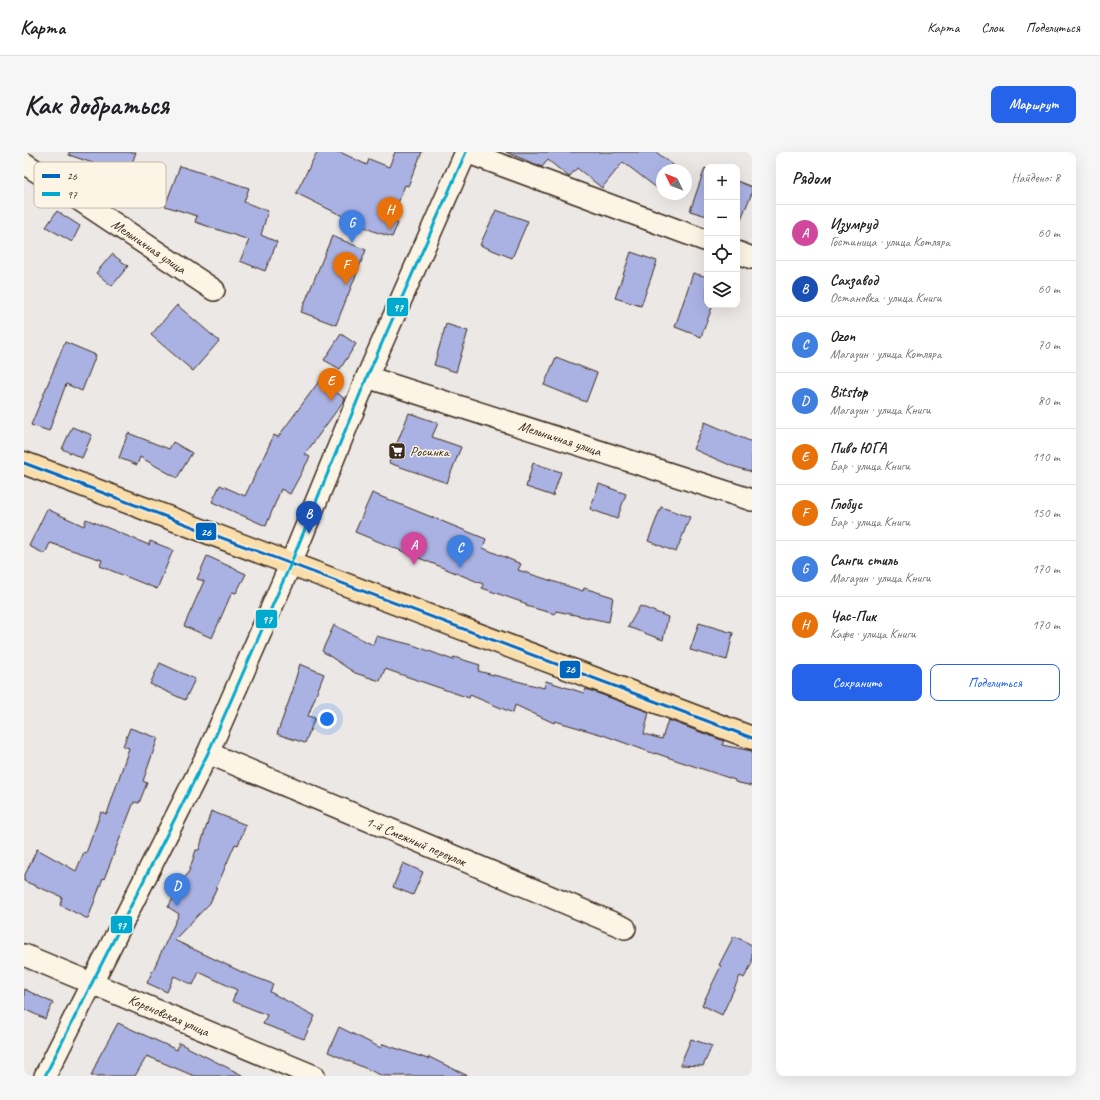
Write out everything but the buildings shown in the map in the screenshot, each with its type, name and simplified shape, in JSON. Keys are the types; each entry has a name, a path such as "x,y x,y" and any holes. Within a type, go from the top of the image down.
{"main road":[{"path":"24,462 752,738"}],"street":[{"path":"45,1076 208,753 292,563 367,377 466,152 704,240"},
{"name":"Мельничная улица","path":"24,163 34,170"},
{"name":"Мельничная улица","path":"91,208 214,290"},
{"path":"740,253 752,258"},
{"name":"Мельничная улица","path":"367,377 752,500"},
{"name":"1-й Смежный переулок","path":"208,753 625,928"},
{"name":"Кореновская улица","path":"24,955 314,1076"}],"transit line":[{"name":"97","path":"45,1076 208,753 291,563 367,377 466,152"},
{"name":"26","path":"24,463 752,738"}],"place":[{"name":"Час-Пик","path":"390,230"},
{"name":"Санги стиль","path":"352,243"},
{"name":"Глобус","path":"346,285"},
{"name":"Пиво ЮГА","path":"331,401"},
{"name":"Росинка","path":"397,451"},
{"name":"Сахзавод","path":"309,534"},
{"name":"Изумруд","path":"414,565"},
{"name":"Ozon","path":"460,568"},
{"name":"Bitstop","path":"177,906"}]}
